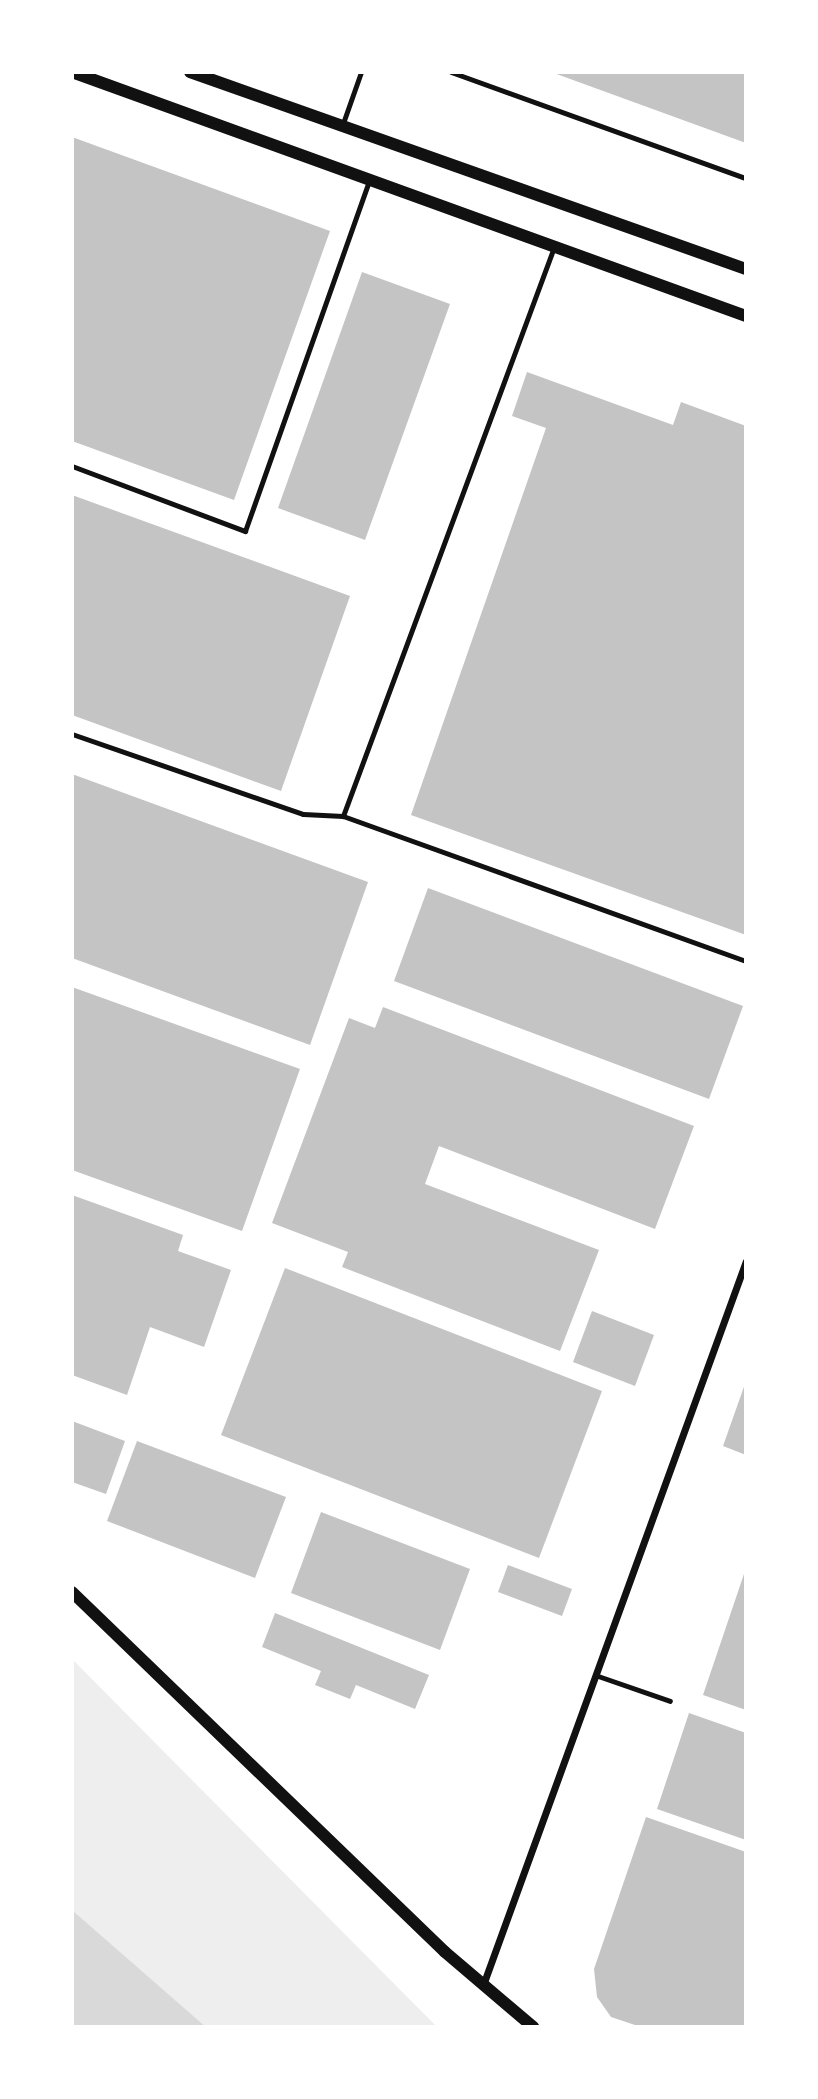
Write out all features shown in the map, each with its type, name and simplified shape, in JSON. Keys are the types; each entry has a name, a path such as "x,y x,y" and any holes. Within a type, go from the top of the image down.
{"street":[{"path":"72,72 746,316"},
{"path":"190,72 746,269"},
{"path":"483,1986 598,1676 746,1261"},
{"path":"72,1592 483,1986 533,2027"}],"lane":[{"path":"342,126 361,72"},
{"path":"451,72 746,178"},
{"path":"72,466 245,531 370,179"},
{"path":"343,816 554,247"},
{"path":"72,734 303,814 343,816 746,961"},
{"path":"598,1676 670,1701"}],"shaded area":[{"path":"72,1659 438,2027 206,2027 72,1910"},
{"path":"72,1910 206,2027 72,2027"}],"building":[{"path":"551,72 746,72 746,143"},
{"path":"72,137 330,231 234,500 72,441"},
{"path":"362,272 450,304 365,540 278,508"},
{"path":"527,372 673,425 681,402 746,426 746,935 411,815 546,428 512,416"},
{"path":"72,495 350,596 281,791 72,715"},
{"path":"72,774 368,882 310,1045 72,958"},
{"path":"428,888 743,1006 709,1099 394,981"},
{"path":"72,987 300,1069 242,1231 72,1170"},
{"path":"383,1007 694,1126 655,1229 439,1146 425,1184 599,1250 560,1351 342,1267 348,1252 272,1223 349,1018 375,1028"},
{"path":"72,1195 183,1235 178,1251 231,1270 204,1347 150,1327 127,1395 72,1375"},
{"path":"285,1268 602,1391 539,1558 221,1435"},
{"path":"592,1311 654,1335 635,1386 573,1362"},
{"path":"746,1381 746,1455 723,1446"},
{"path":"72,1421 125,1441 106,1494 72,1482"},
{"path":"137,1441 286,1497 255,1578 107,1521"},
{"path":"321,1512 470,1569 440,1650 291,1593"},
{"path":"508,1565 572,1589 562,1616 498,1592"},
{"path":"746,1568 746,1710 703,1695"},
{"path":"275,1613 429,1675 415,1709 356,1685 350,1699 315,1685 321,1671 262,1647"},
{"path":"689,1713 746,1733 746,1840 657,1809"},
{"path":"646,1817 746,1852 746,2027 641,2027 611,2017 597,1997 594,1969"}]}
